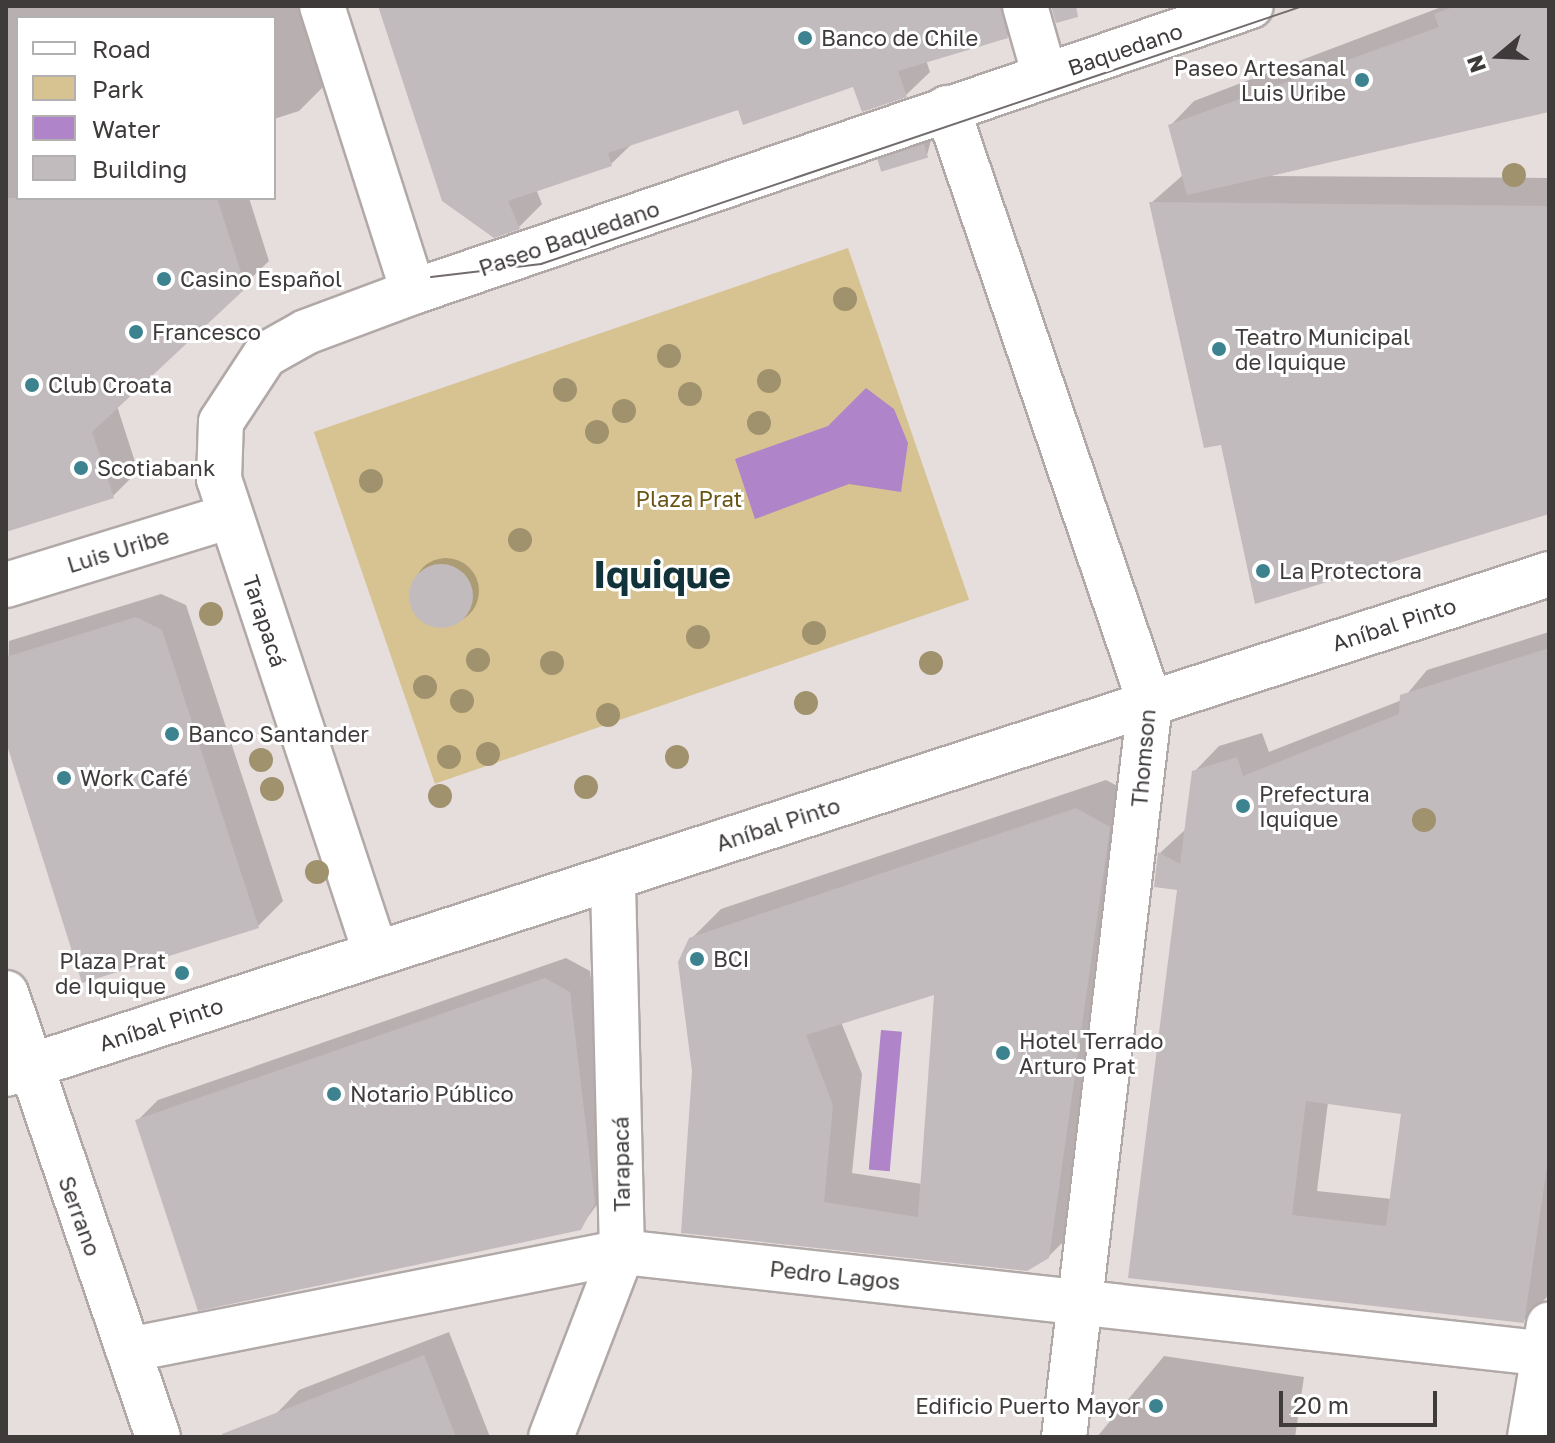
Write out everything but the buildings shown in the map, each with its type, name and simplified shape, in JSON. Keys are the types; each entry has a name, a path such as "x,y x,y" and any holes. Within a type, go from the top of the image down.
{"street":[{"path":"322,6 413,292"},
{"path":"1025,6 1045,76"},
{"name":"Baquedano","path":"1045,76 1251,6"},
{"name":"Paseo Baquedano","path":"230,516 218,448 221,422 244,379 280,344 413,292 1045,76"},
{"name":"Thomson","path":"947,108 1150,703 1083,1301 1064,1437"},
{"name":"Luis Uribe","path":"6,585 230,516"},
{"name":"Tarapacá","path":"230,516 376,954"},
{"name":"Aníbal Pinto","path":"18,1071 1549,574"},
{"name":"Tarapacá","path":"551,1437 622,1252 613,878"},
{"name":"Serrano","path":"6,993 18,1071 128,1350 158,1437"},
{"name":"Pedro Lagos","path":"128,1350 622,1252 1083,1301 1547,1344"},
{"path":"1530,1437 1547,1344"}],"green space":[{"name":"Plaza Prat","path":"848,248 969,600 435,784 314,432"}],"water":[{"path":"866,388 894,409 908,443 901,492 849,484 755,519 735,459 828,426"},
{"path":"881,1030 902,1032 890,1171 869,1169"}],"tram line":[{"path":"431,277 541,264 1303,6"}],"place":[{"name":"Banco de Chile","path":"805,38"},
{"name":"Paseo Artesanal Luis Uribe","path":"1362,80"},
{"name":"Casino Español","path":"164,279"},
{"name":"Francesco","path":"136,332"},
{"name":"Teatro Municipal de Iquique","path":"1219,349"},
{"name":"Club Croata","path":"32,385"},
{"name":"Scotiabank","path":"81,468"},
{"name":"La Protectora","path":"1263,571"},
{"name":"Banco Santander","path":"172,734"},
{"name":"Work Café","path":"64,778"},
{"name":"Prefectura Iquique","path":"1243,806"},
{"name":"BCI","path":"697,959"},
{"name":"Plaza Prat de Iquique","path":"182,973"},
{"name":"Hotel Terrado Arturo Prat","path":"1003,1053"},
{"name":"Notario Público","path":"334,1094"},
{"name":"Edificio Puerto Mayor","path":"1156,1406"}],"district":[{"name":"Iquique","path":"662,574"}]}
